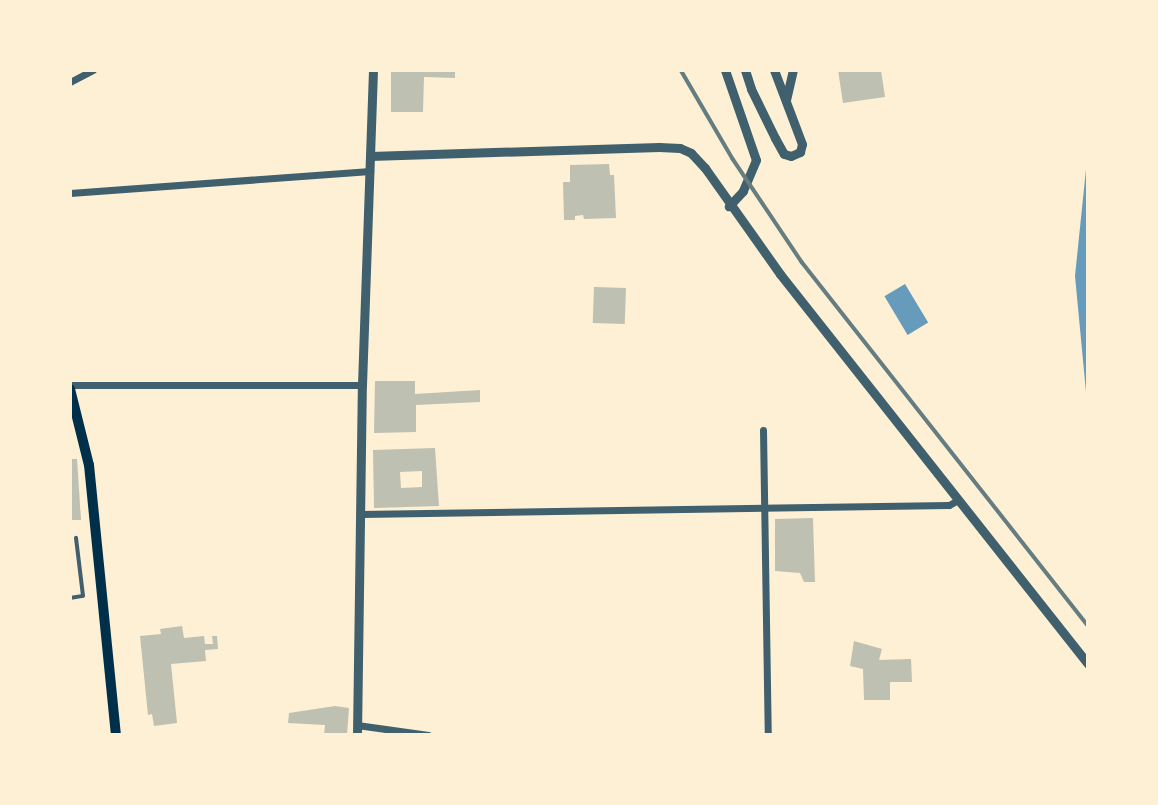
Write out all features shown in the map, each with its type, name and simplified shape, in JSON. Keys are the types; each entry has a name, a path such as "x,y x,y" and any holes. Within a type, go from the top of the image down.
{"main road":[{"path":"70,387 89,465 116,735"}],"street":[{"path":"70,82 93,70"},
{"path":"373,70 362,385 357,730 428,735"},
{"path":"725,70 756,160 743,191 729,206"},
{"path":"745,70 751,89 775,138 784,154 791,156 800,152 802,144 774,70"},
{"path":"786,100 793,70"},
{"path":"370,156 680,148 691,152 705,168 729,206 1088,664"},
{"path":"70,193 370,171"},
{"path":"70,387 362,385"},
{"path":"763,430 768,735"},
{"path":"360,514 949,505 958,500"}],"lane":[{"path":"70,598 83,596 76,538"}],"water":[{"path":"1088,150 1088,413 1075,276"},
{"path":"905,284 928,323 908,335 884,296"}],"building":[{"path":"391,70 455,70 455,78 424,77 423,112 391,112"},
{"path":"838,70 881,70 885,97 843,103"},
{"path":"609,164 610,175 614,175 616,218 584,219 583,215 575,216 575,220 564,220 563,182 570,182 570,165"},
{"path":"594,287 626,288 625,324 593,323"},
{"path":"375,381 415,381 415,394 480,390 480,402 416,405 416,432 374,433"},
{"path":"435,448 439,506 374,508 373,450","holes":["422,471 422,487 401,488 400,472"]},
{"path":"70,459 77,459 81,520 70,520"},
{"path":"813,518 815,582 804,582 800,573 775,571 775,519"},
{"path":"182,626 184,638 204,636 205,644 213,644 212,636 217,636 218,649 205,650 206,661 171,664 177,723 154,726 152,714 148,715 140,636 161,634 160,629"},
{"path":"854,641 882,649 879,660 911,659 912,682 890,682 890,700 864,700 863,669 850,666"},
{"path":"335,706 349,708 347,735 324,735 325,725 288,723 289,713"}],"railway":[{"path":"681,70 733,159 802,262 1088,626"}]}
